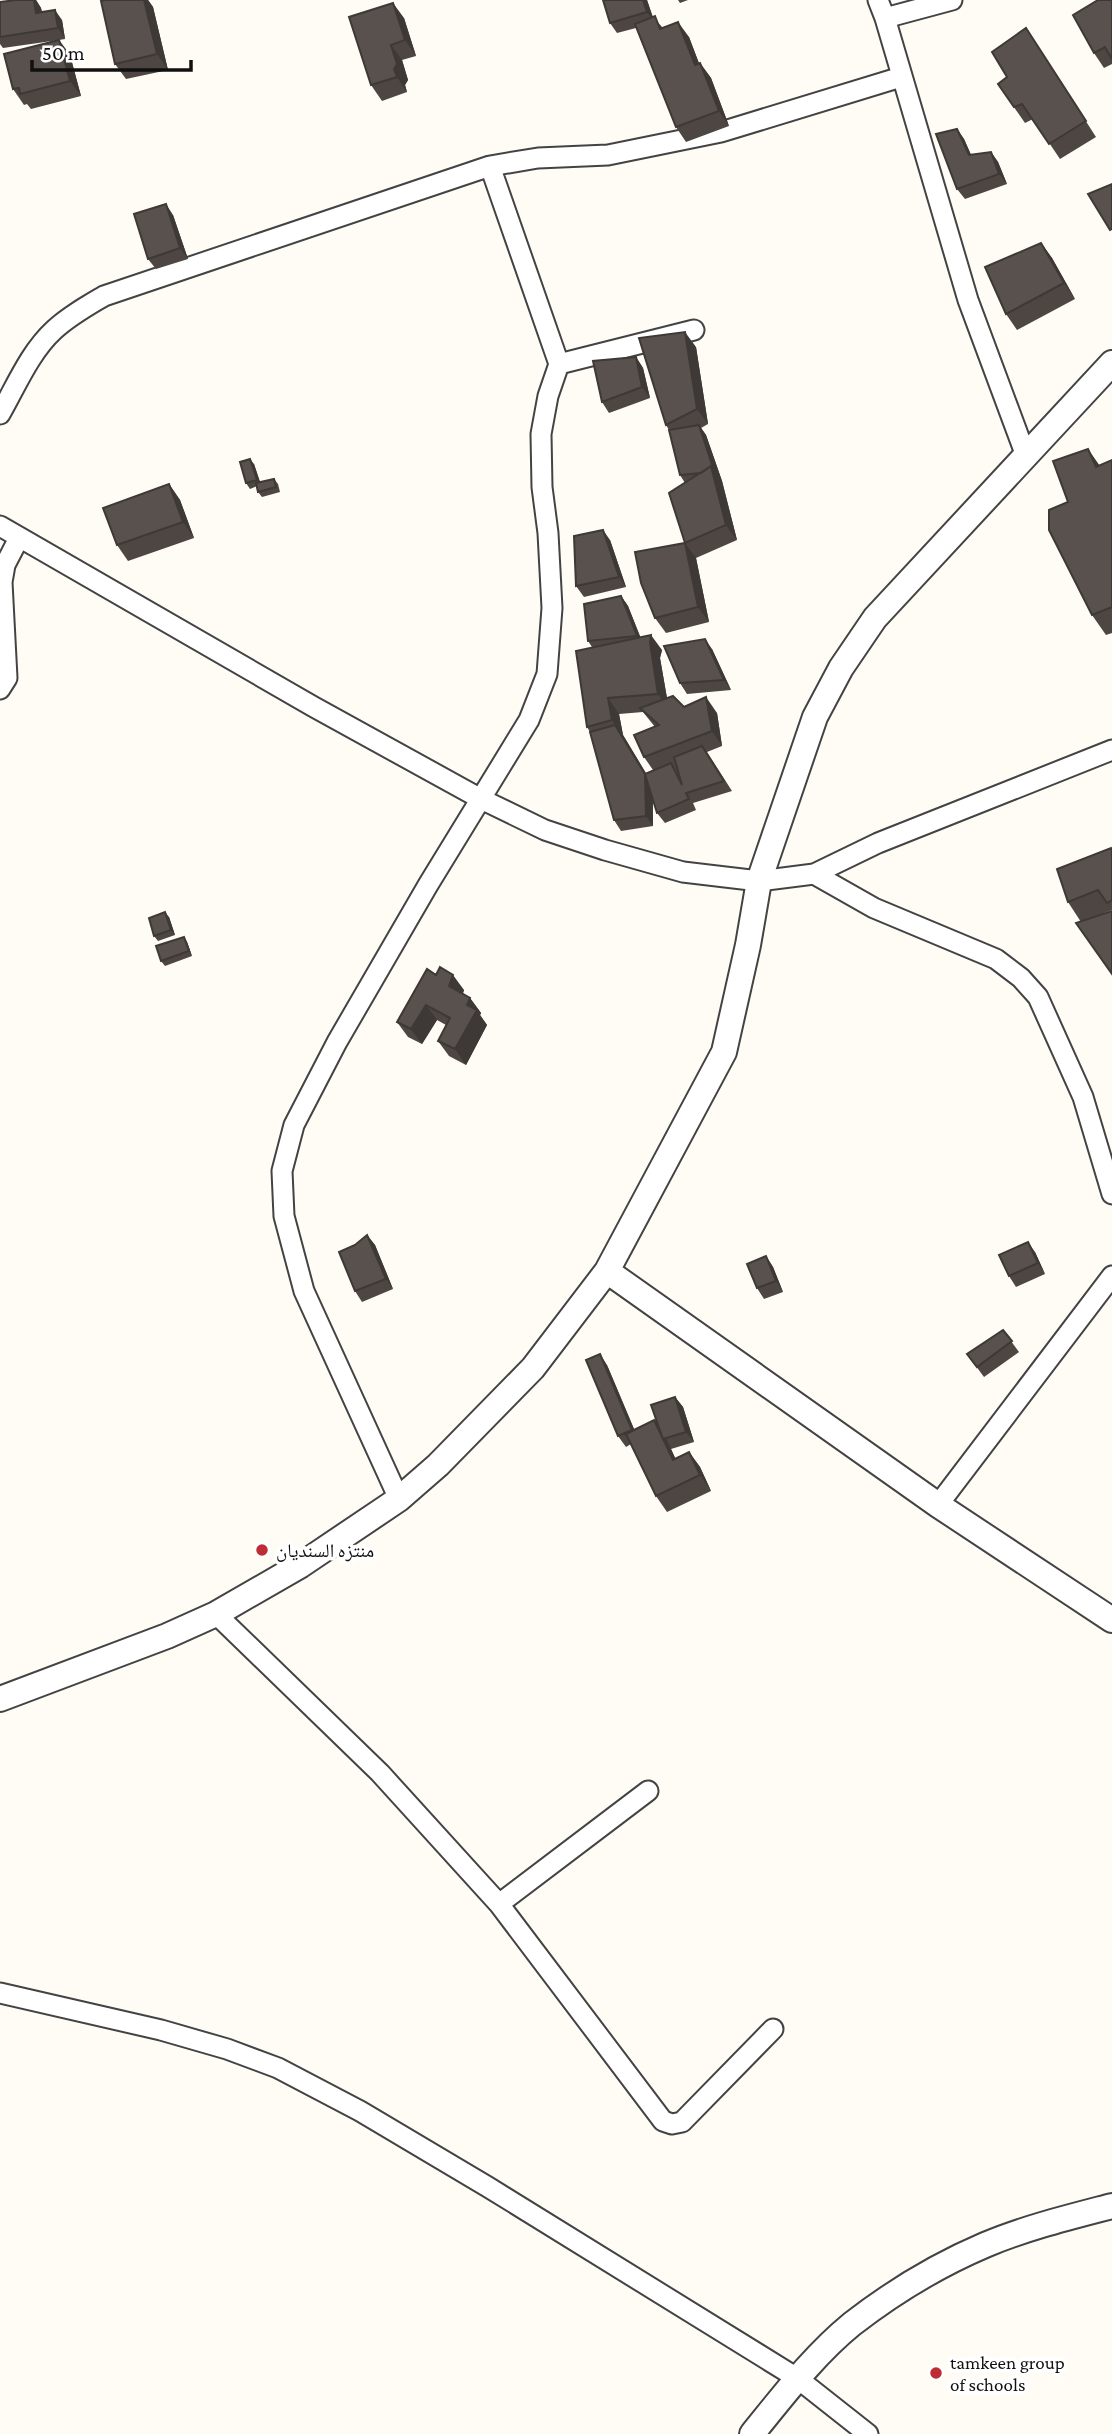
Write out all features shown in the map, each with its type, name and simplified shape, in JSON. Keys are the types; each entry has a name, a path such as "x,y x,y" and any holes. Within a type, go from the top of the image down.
{"street":[{"path":"952,0 882,9 968,300 1026,456"},
{"path":"0,414 33,355 52,331 104,296 490,166 538,158 608,155 721,132 901,77"},
{"path":"399,1499 304,1291 284,1216 282,1171 294,1125 337,1042 428,885 529,720 547,674 552,608 548,533 541,487 541,434 548,396 559,364 490,166"},
{"path":"559,364 694,330"},
{"path":"0,1699 119,1655 216,1614 302,1564 399,1499 438,1465 533,1368 607,1271 724,1052 759,881 815,718 841,668 874,618 1112,363"},
{"path":"0,526 314,707 481,799 545,830 683,872 759,881 814,874 878,843 1112,750"},
{"path":"0,689 7,678 2,582 5,565 19,538"},
{"path":"814,874 874,908 996,959 1021,978 1038,997 1083,1097 1112,1194"},
{"path":"607,1271 938,1504 1112,1620"},
{"path":"938,1504 1112,1276"},
{"path":"216,1614 380,1773 499,1904 663,2121 682,2122 773,2029"},
{"path":"499,1904 648,1791"},
{"path":"0,1993 161,2030 227,2049 278,2068 360,2111 476,2180 797,2378 868,2434"},
{"path":"752,2434 797,2378 851,2325 923,2276 986,2245 1068,2217 1112,2206"}],"building":[{"path":"34,0 36,13 55,10 58,28 0,37 0,2"},
{"path":"144,0 157,54 115,64 101,1"},
{"path":"603,0 643,0 647,12 610,23"},
{"path":"1098,0 1112,0 1112,59 1105,47 1094,53 1073,15"},
{"path":"393,3 405,40 391,45 397,64 394,69 397,77 371,85 349,17"},
{"path":"655,16 660,29 678,22 695,65 700,63 719,111 676,127 635,24"},
{"path":"1026,28 1086,121 1049,144 1022,104 1014,107 998,84 1007,77 992,52"},
{"path":"59,40 70,81 20,94 19,88 13,89 4,54"},
{"path":"957,129 969,155 991,152 999,174 957,189 936,134"},
{"path":"1112,184 1112,229 1110,230 1088,194"},
{"path":"166,204 180,248 148,259 134,214"},
{"path":"1041,243 1064,283 1006,314 985,267"},
{"path":"685,332 697,409 666,425 639,338"},
{"path":"636,357 642,387 602,402 593,361"},
{"path":"699,425 714,471 711,466 701,473 680,475 669,430"},
{"path":"1088,449 1096,467 1112,460 1112,607 1092,615 1049,530 1049,510 1068,502 1053,461"},
{"path":"250,459 257,480 246,483 240,462"},
{"path":"711,466 726,525 685,543 669,493"},
{"path":"274,479 276,487 258,492 256,483"},
{"path":"169,484 183,522 117,545 103,508"},
{"path":"603,530 619,577 576,586 574,536"},
{"path":"685,543 698,607 655,618 641,583 635,552"},
{"path":"621,596 637,636 588,641 584,604"},
{"path":"651,635 658,694 608,698 612,720 587,727 576,651"},
{"path":"705,639 724,680 680,683 664,646"},
{"path":"673,696 684,707 706,697 712,731 644,757 634,735 659,725 640,708"},
{"path":"615,725 645,774 646,816 614,820 590,732"},
{"path":"702,746 724,781 686,793 689,799 657,813 645,774 671,763 682,785 674,757"},
{"path":"1111,848 1112,900 1107,903 1098,890 1068,902 1057,869"},
{"path":"1112,911 1112,974 1076,923"},
{"path":"165,912 171,930 154,936 149,918"},
{"path":"184,937 189,951 161,961 156,946"},
{"path":"440,967 453,975 449,986 470,998 467,1005 477,1010 455,1049 438,1041 450,1018 426,1005 411,1029 397,1022 427,969 436,975"},
{"path":"367,1235 386,1279 355,1291 339,1252 355,1245"},
{"path":"1028,1242 1038,1263 1009,1276 999,1255"},
{"path":"766,1256 776,1281 757,1288 747,1264"},
{"path":"1003,1330 1012,1341 977,1367 967,1354"},
{"path":"600,1354 632,1430 618,1436 586,1360"},
{"path":"675,1397 686,1432 663,1439 651,1405"},
{"path":"654,1420 673,1460 689,1452 700,1475 656,1496 626,1434"}],"place":[{"name":"منتزه السنديان","path":"262,1550"},
{"name":"tamkeen group of schools","path":"936,2373"}]}
